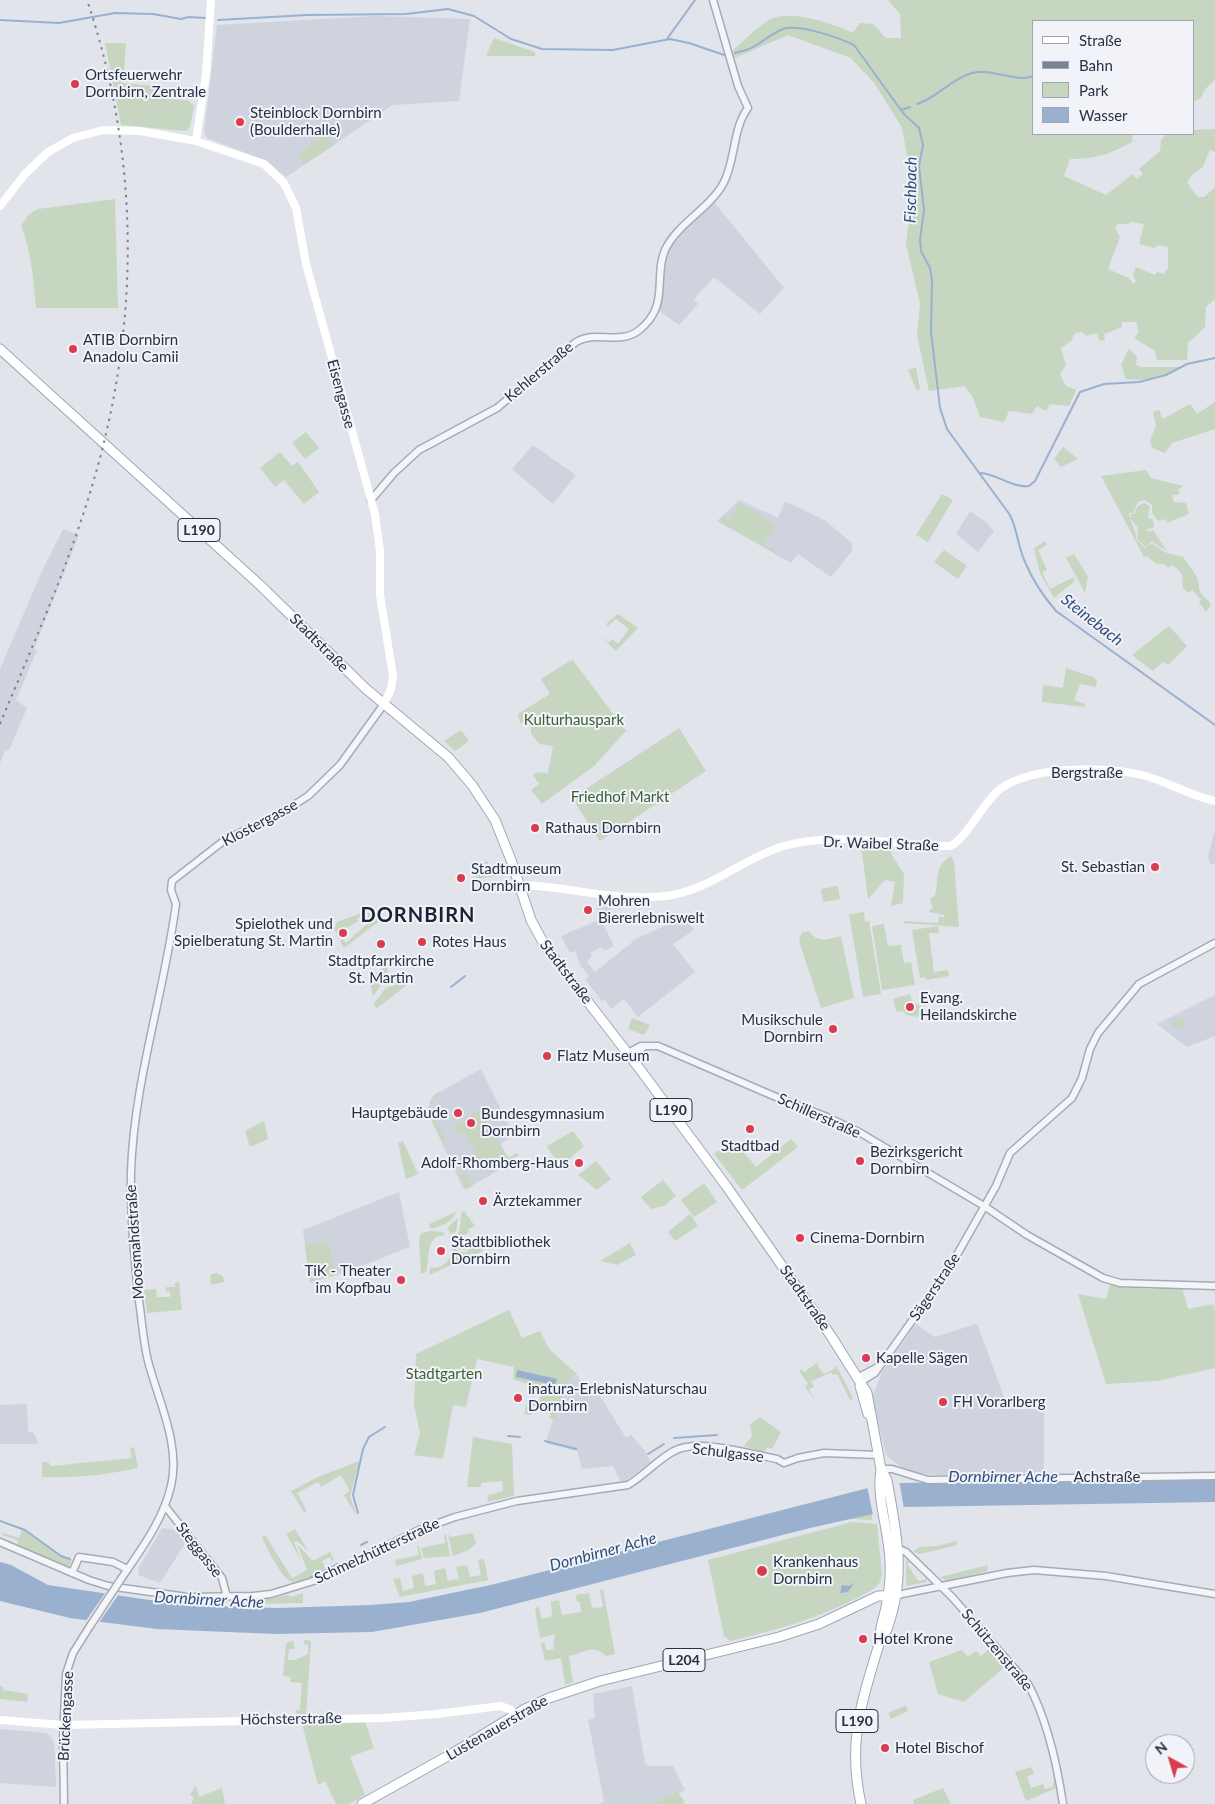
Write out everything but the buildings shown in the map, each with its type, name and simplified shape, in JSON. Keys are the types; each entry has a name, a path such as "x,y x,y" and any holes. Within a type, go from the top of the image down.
{"main road":[{"path":"196,141 206,74 211,0"},
{"name":"Eisengasse","path":"0,206 38,160 55,147 83,135 103,130 128,129 196,141 264,164 289,190 296,208 306,266 378,528 380,595 393,668 393,681 384,704"},
{"name":"Stadtstraße","path":"0,350 261,586 328,654 448,757 472,785 495,820 534,928 545,946 629,1055 799,1289 831,1336 858,1381 863,1402 872,1422 888,1515"},
{"name":"Bergstraße","path":"954,845 983,806 1002,788 1025,778 1053,772 1100,770 1132,773 1215,800"},
{"name":"Dr. Waibel Straße","path":"518,884 605,896 655,897 689,890 773,850 798,844 834,840 938,846 954,845"},
{"name":"L190","path":"880,1641 879,1633 900,1573 899,1550 888,1515"},
{"name":"L190","path":"861,1804 856,1770 856,1725 864,1689 880,1641 885,1634 891,1598 888,1515"},
{"name":"Lustenauerstraße","path":"362,1804 449,1756 515,1715 549,1698 582,1686 785,1636 820,1624 878,1596 891,1598"},
{"name":"Höchsterstraße","path":"0,1720 64,1725 383,1718 447,1713 501,1706 511,1710 515,1715"}],"street":[{"name":"Kehlerstraße","path":"371,500 394,473 419,450 497,408 576,342 588,336 621,337 630,335 651,317 658,299 666,249 722,186 732,162 744,113 748,108 738,86 713,0"},
{"name":"Klostergasse","path":"171,890 172,881 220,843 282,814 308,796 340,765 384,704"},
{"name":"Moosmahdstraße","path":"119,1582 165,1506 173,1476 173,1454 148,1360 142,1323 133,1243 131,1174 137,1102 174,919 176,904 171,890"},
{"name":"Sägerstraße","path":"858,1381 873,1376 950,1267 996,1186 1010,1153 1072,1098 1082,1078 1093,1040 1139,984 1215,943"},
{"name":"Schillerstraße","path":"629,1055 635,1047 646,1045 666,1049 781,1100 827,1117 887,1148 984,1206 1027,1235 1110,1281 1215,1286"},
{"name":"Schulgasse","path":"672,1452 698,1446 777,1459 784,1463 798,1458 824,1454 878,1455"},
{"name":"Schmelzhütterstraße","path":"0,1542 95,1582 128,1589 187,1596 271,1594 320,1579 419,1530 480,1510 545,1496 597,1491 628,1485 642,1477 672,1452"},
{"name":"Achstraße","path":"881,1469 892,1469 928,1480 1215,1476"},
{"name":"Steggasse","path":"165,1506 222,1578 227,1596"},
{"name":"Schützenstraße","path":"899,1550 903,1550 942,1587 1028,1684 1036,1698 1049,1742 1063,1804"},
{"path":"72,1573 79,1557 114,1562 127,1569"},
{"path":"891,1598 1007,1573 1034,1570 1106,1576 1215,1594"},
{"name":"Brückengasse","path":"64,1804 64,1725 67,1669 73,1653 119,1582"}],"shaded area":[{"path":"375,16 470,19 459,101 393,105 286,177 267,161 207,138 204,133 217,25"},
{"path":"714,202 784,288 760,314 714,277 694,299 698,304 679,325 658,310 665,263 670,248 676,240"},
{"path":"533,445 576,475 553,504 512,469"},
{"path":"739,500 778,518 785,501 826,521 852,543 852,551 831,577 798,554 791,563 717,521"},
{"path":"970,511 986,522 994,531 978,552 956,534"},
{"path":"63,529 79,535 34,649 37,650 16,700 27,708 9,750 5,751 0,763 0,669 42,571"},
{"path":"1215,829 1215,865 1210,863 1208,857"},
{"path":"604,901 609,903 611,908 609,913 604,915 599,913 597,908 599,903"},
{"path":"685,916 694,930 673,944 695,972 638,1017 624,999 611,1009 605,1000 602,1001 585,979 589,976 581,966 575,951 570,953 561,936 601,919 614,946 604,951 602,947 590,953 592,956 587,962 595,972 636,939"},
{"path":"1215,995 1215,1036 1187,1047 1157,1024"},
{"name":"Bundesgymnasium Dornbirn","path":"481,1069 514,1136 500,1144 511,1163 466,1189 463,1188 427,1111 434,1095"},
{"path":"399,1192 410,1247 346,1272 310,1283 303,1230"},
{"name":"FH Vorarlberg","path":"916,1324 935,1337 976,1324 978,1326 1004,1397 1023,1410 1037,1408 1044,1413 1044,1472 939,1475 915,1473 898,1465 886,1455 872,1397 882,1372"},
{"path":"577,1375 590,1395 597,1391 626,1438 631,1435 645,1451 651,1463 625,1481 620,1481 613,1466 582,1469 577,1451 545,1443 567,1382"},
{"path":"27,1404 28,1432 34,1433 38,1444 0,1444 0,1405"},
{"path":"162,1528 177,1530 186,1542 160,1583 138,1575 139,1567"},
{"path":"632,1686 645,1763 650,1766 673,1766 685,1790 660,1804 600,1804 604,1801 588,1720 595,1718 593,1694"},
{"path":"0,1729 46,1733 50,1736 54,1742 56,1787 0,1783"}],"green space":[{"path":"888,0 1215,0 1215,80 1205,89 1201,98 1195,101 1195,20 1032,20 1032,135 1133,135 1132,142 1110,153 1095,157 1070,159 1064,176 1106,195 1133,174 1137,179 1143,174 1139,169 1160,151 1161,140 1165,135 1195,135 1195,130 1215,129 1215,152 1210,150 1203,167 1192,175 1187,183 1198,197 1204,197 1215,187 1215,299 1206,307 1205,327 1188,343 1187,360 1157,360 1155,351 1134,338 1139,332 1136,322 1122,322 1122,327 1104,334 1105,340 1100,341 1097,333 1086,336 1082,332 1075,333 1071,341 1061,348 1066,365 1060,374 1066,386 1076,390 1069,406 1050,404 1046,411 1037,406 1032,414 1009,411 1004,422 980,417 973,398 965,386 929,391 917,335 920,304 906,244 913,189 902,128 875,84 851,58 788,35 735,58 733,50 769,20 788,16 799,16 824,22 853,33 860,23 873,24 886,38 901,38 900,14","holes":["1130,222 1144,224 1139,244 1154,248 1159,245 1168,247 1168,268 1164,274 1157,272 1155,275 1136,267 1133,275 1136,281 1133,284 1129,278 1108,269 1120,237 1115,228 1118,224 1129,224"]},
{"path":"494,38 535,52 535,56 486,56"},
{"path":"105,43 126,43 123,83 163,87 163,99 188,100 194,106 190,127 186,131 121,125"},
{"path":"329,137 333,146 305,164 299,157 305,149 315,141"},
{"path":"115,199 118,308 36,308 30,256 21,226 29,214 38,209"},
{"path":"1129,348 1137,357 1136,365 1141,367 1182,367 1148,379 1126,379 1121,365"},
{"path":"916,367 920,389 917,391 908,370"},
{"path":"1215,402 1215,429 1172,443 1165,453 1152,448 1150,440 1156,426 1153,412 1159,410 1163,419 1190,404 1197,414"},
{"path":"306,432 319,448 305,459 292,443"},
{"path":"1063,447 1078,459 1061,467 1054,459"},
{"path":"280,452 292,466 298,462 319,492 304,504 284,480 275,487 260,468"},
{"path":"1146,470 1151,478 1183,486 1178,490 1180,494 1172,495 1174,502 1186,503 1189,514 1167,523 1166,519 1158,521 1152,513 1152,505 1145,500 1138,502 1133,513 1129,513 1136,539 1145,548 1151,543 1167,553 1183,557 1197,577 1200,592 1211,604 1206,612 1199,602 1201,599 1192,590 1189,593 1183,588 1182,574 1173,565 1168,568 1164,564 1157,564 1146,556 1144,557 1101,476"},
{"path":"942,494 953,500 928,542 916,535"},
{"path":"739,503 776,525 764,544 777,552 776,554 720,521 723,517 729,520"},
{"path":"1144,503 1150,506 1148,518 1153,519 1154,528 1147,529 1148,532 1153,530 1167,551 1151,541 1146,547 1137,539 1138,528 1130,518 1138,506"},
{"path":"1045,541 1047,545 1038,550 1047,570 1042,572 1050,589 1074,577 1075,581 1054,598 1040,573 1034,548"},
{"path":"944,550 967,566 958,579 934,562"},
{"path":"1074,554 1088,577 1085,593 1066,558"},
{"path":"618,614 638,628 616,651 598,634 609,643 612,639 618,644 629,629 616,619 608,626 606,624"},
{"path":"1169,626 1187,646 1168,665 1163,662 1153,671 1132,655"},
{"name":"Kulturhauspark","path":"572,659 626,731 594,766 542,804 531,790 539,784 533,775 538,772 548,773 553,746 539,744 531,733 531,724 520,723 518,714 550,694 541,679 571,662"},
{"path":"1066,668 1093,677 1097,681 1096,687 1080,684 1074,700 1085,704 1084,707 1042,702 1043,685 1063,688"},
{"name":"Friedhof Markt","path":"679,728 706,771 600,841 572,798"},
{"path":"461,730 469,741 455,751 444,741"},
{"path":"861,845 890,846 892,855 904,874 903,903 891,906 895,882 885,880 868,899"},
{"path":"951,856 954,862 959,927 904,923 904,921 938,923 939,916 945,918 944,915 929,912 929,910 933,909 930,899 935,896 940,868"},
{"path":"487,861 497,876 477,879 472,872"},
{"path":"838,886 840,899 823,902 821,889"},
{"path":"364,912 364,916 356,919 358,921 339,933 342,937 339,939 334,929 337,922"},
{"path":"864,912 865,922 869,921 881,994 863,997 849,914"},
{"path":"368,913 379,914 387,920 385,923 382,919 344,948 340,941 343,939 346,943 368,923"},
{"path":"884,924 888,946 901,945 904,963 911,962 915,985 882,990 872,926"},
{"path":"938,926 939,933 929,933 934,972 948,970 949,976 926,980 925,977 920,978 912,930"},
{"path":"809,931 816,938 824,940 841,936 854,998 821,1008 799,941 802,933"},
{"path":"388,964 387,977 373,996 369,979"},
{"path":"397,984 408,984 376,1009 374,1003 386,988"},
{"path":"910,994 912,1002 921,1006 918,1017 907,1015 903,1011 897,1012 893,999"},
{"path":"1178,1017 1184,1023 1178,1029 1172,1023"},
{"path":"632,1018 650,1025 644,1035 628,1029"},
{"path":"438,1092 440,1095 432,1099 433,1103 429,1105 431,1099"},
{"path":"429,1105 433,1112 436,1110 437,1112 433,1116 446,1139 442,1142 427,1111"},
{"path":"481,1110 508,1158 517,1153 519,1155 488,1174 464,1132 459,1135 453,1126"},
{"path":"264,1121 268,1139 250,1147 245,1131"},
{"path":"573,1131 584,1146 560,1167 547,1146"},
{"path":"733,1139 756,1167 791,1139 798,1147 742,1190 714,1154"},
{"path":"403,1141 418,1174 406,1179 398,1143"},
{"path":"596,1161 611,1179 597,1190 578,1175"},
{"path":"466,1173 473,1185 466,1189 459,1177"},
{"path":"663,1180 676,1196 664,1206 651,1209 641,1197"},
{"path":"704,1183 717,1202 694,1217 681,1200"},
{"path":"464,1211 475,1226 468,1229 469,1232 457,1240 460,1247 474,1242 472,1246 464,1250 459,1249 454,1241 460,1229 461,1213"},
{"path":"456,1212 449,1221 431,1229 429,1224"},
{"path":"690,1214 698,1226 675,1241 668,1232"},
{"path":"458,1218 456,1232 450,1234 448,1227"},
{"path":"431,1231 443,1232 445,1236 439,1236 431,1243 426,1272 421,1274 419,1237 422,1233"},
{"path":"478,1239 483,1251 429,1275 430,1267 439,1267 450,1258 452,1244 457,1250 464,1253 472,1248"},
{"path":"328,1241 336,1275 310,1281 305,1246"},
{"path":"630,1243 636,1255 617,1265 600,1261"},
{"path":"216,1273 223,1276 224,1282 211,1285 210,1275"},
{"path":"179,1282 182,1310 147,1313 144,1290 156,1289 157,1297 170,1297 170,1291 166,1292 166,1287 175,1287 175,1283"},
{"path":"1110,1284 1148,1289 1182,1287 1188,1309 1213,1304 1215,1311 1215,1368 1157,1381 1106,1384 1078,1294 1106,1299"},
{"name":"Stadtgarten","path":"509,1310 522,1338 540,1331 549,1349 577,1374 567,1382 554,1420 550,1418 551,1410 533,1406 531,1415 524,1414 528,1398 539,1401 542,1389 513,1379 514,1367 477,1359 466,1407 453,1405 443,1459 414,1455 420,1433 414,1405 416,1354"},
{"path":"820,1361 817,1365 824,1374 834,1369 836,1365 853,1398 850,1400 837,1374 833,1375 831,1372 811,1382 814,1387 809,1389 815,1400 805,1387 808,1384 799,1371 802,1369 804,1372"},
{"path":"760,1417 781,1432 772,1449 767,1447 765,1452 744,1446 752,1436 750,1425"},
{"path":"473,1437 512,1444 514,1496 487,1502 489,1495 503,1491 502,1481 481,1483 481,1487 467,1487"},
{"path":"134,1447 138,1468 90,1476 42,1477 42,1462 48,1462 51,1466 132,1458 130,1448"},
{"path":"360,1461 350,1496 357,1516 344,1495 350,1491 341,1475 321,1487 318,1482 297,1493 307,1511 304,1512 291,1491 320,1476"},
{"path":"872,1513 872,1520 848,1519"},
{"path":"852,1522 877,1524 882,1574 880,1582 875,1588 841,1606 805,1620 730,1641 724,1636 708,1560"},
{"path":"22,1529 61,1556 72,1560 70,1565 65,1567 17,1546 18,1540 2,1535 3,1533 19,1538"},
{"path":"295,1529 308,1551 297,1541 294,1542 301,1560 286,1534"},
{"path":"473,1533 476,1543 469,1550 453,1556 448,1534 451,1537"},
{"path":"446,1534 450,1556 424,1558 421,1548 445,1543 444,1535"},
{"path":"265,1535 292,1578 307,1570 297,1544 313,1561 330,1552 334,1560 332,1561 330,1557 322,1561 325,1568 310,1576 311,1578 296,1583 291,1582 281,1572 272,1557 262,1537"},
{"path":"957,1541 957,1545 920,1554 913,1552 919,1547 937,1546"},
{"path":"417,1546 419,1546 422,1559 396,1566 395,1560 419,1555"},
{"path":"484,1559 488,1580 400,1597 393,1579 400,1578 403,1591 414,1588 412,1576 423,1573 425,1586 436,1584 434,1571 445,1568 448,1581 459,1579 456,1567 467,1565 470,1577 481,1575 478,1560"},
{"path":"906,1559 910,1563 907,1564 918,1581 927,1579 926,1582 906,1586"},
{"path":"988,1565 987,1571 948,1582 940,1577"},
{"path":"603,1589 615,1654 606,1656 592,1649 569,1656 573,1682 565,1685 561,1658 545,1661 541,1643 545,1643 546,1650 554,1649 553,1639 555,1639 554,1634 540,1638 535,1609 538,1606 542,1619 552,1616 551,1602 559,1600 562,1615 581,1612 580,1602 577,1602 576,1595 589,1593 592,1608 603,1607 600,1590"},
{"path":"303,1593 303,1603 241,1604 288,1595 291,1597"},
{"path":"304,1640 311,1641 306,1714 297,1714 295,1710 300,1710 302,1683 290,1682 291,1677 283,1676 286,1643 293,1641 295,1649 289,1649 288,1660 295,1660 308,1654 308,1645 304,1644"},
{"path":"991,1647 1007,1665 964,1702 938,1694 929,1662 962,1650 968,1657 976,1651 981,1656"},
{"path":"0,1686 3,1687 3,1690 28,1694 27,1702 0,1699"},
{"path":"906,1705 908,1711 891,1719 888,1713"},
{"path":"365,1722 374,1748 350,1757 365,1795 349,1804 336,1804 325,1781 318,1785 302,1724"},
{"path":"1031,1767 1034,1774 1027,1776 1031,1788 1043,1784 1045,1789 1053,1787 1054,1779 1056,1788 1026,1801 1015,1772"},
{"path":"196,1786 199,1797 222,1788 225,1804 191,1804 194,1798 190,1795"},
{"path":"943,1788 951,1804 914,1804 913,1800"},
{"path":"677,1791 685,1802 682,1804 653,1804"}],"water":[{"path":"517,1370 557,1379 555,1385 516,1377"},
{"path":"1215,1479 1215,1502 904,1507 810,1528 480,1613 372,1632 275,1634 157,1629 70,1618 0,1601 0,1562 11,1565 48,1585 163,1602 209,1606 278,1608 409,1602 495,1584 868,1488 900,1483"},
{"path":"855,1582 848,1592 840,1593 842,1585 850,1586"}],"pier":[{"path":"899,1480 904,1509 873,1515 867,1486"},
{"path":"106,1592 119,1594 98,1624 85,1622"}],"waterway":[{"path":"667,39 695,0"},
{"name":"Fischbach","path":"218,20 307,15 406,14 448,9 474,16 511,39 542,49 613,50 670,39 689,43 724,55"},
{"name":"Fischbach","path":"0,20 59,23 115,13 153,14 181,19 189,17 205,18"},
{"name":"Fischbach","path":"735,53 751,48 779,31 790,28 819,32 847,42 854,45 903,113 919,128 923,145 919,166 924,210 920,240 921,251 930,268 932,280 931,332 940,408 947,429 1010,515 1023,558 1039,589 1056,611 1215,725"},
{"path":"917,104 958,79 972,73 988,72 1020,78 1032,77"},
{"path":"901,110 910,107"},
{"path":"980,473 1017,485 1029,486 1035,481 1080,392 1104,384 1139,382 1166,375 1187,364 1215,358"},
{"path":"451,987 465,976"},
{"path":"358,1513 353,1495 363,1449 369,1437 385,1427"},
{"path":"674,1438 717,1435"},
{"path":"508,1436 520,1437"},
{"path":"545,1441 576,1449"},
{"path":"648,1454 664,1444"},
{"path":"0,1521 25,1530 61,1556 70,1559"},
{"path":"361,1545 367,1542"},
{"path":"311,1577 338,1564"}],"railway":[{"path":"0,724 80,525 106,435 118,373 125,310 128,248 125,186 118,123 105,61 87,0"}],"place":[{"name":"Ortsfeuerwehr Dornbirn, Zentrale","path":"75,84"},
{"name":"Steinblock Dornbirn (Boulderhalle)","path":"240,122"},
{"name":"ATIB Dornbirn Anadolu Camii","path":"73,349"},
{"name":"Rathaus Dornbirn","path":"535,828"},
{"name":"St. Sebastian","path":"1155,867"},
{"name":"Stadtmuseum Dornbirn","path":"461,878"},
{"name":"Mohren Biererlebniswelt","path":"588,910"},
{"name":"Spielothek und Spielberatung St. Martin","path":"343,933"},
{"name":"Rotes Haus","path":"422,942"},
{"name":"Stadtpfarrkirche St. Martin","path":"381,944"},
{"name":"Evang. Heilandskirche","path":"910,1007"},
{"name":"Musikschule Dornbirn","path":"833,1029"},
{"name":"Flatz Museum","path":"547,1056"},
{"name":"Hauptgebäude","path":"458,1113"},
{"name":"Bundesgymnasium Dornbirn","path":"471,1123"},
{"name":"Stadtbad","path":"750,1129"},
{"name":"Bezirksgericht Dornbirn","path":"860,1161"},
{"name":"Adolf-Rhomberg-Haus","path":"579,1163"},
{"name":"Ärztekammer","path":"483,1201"},
{"name":"Cinema-Dornbirn","path":"800,1238"},
{"name":"Stadtbibliothek Dornbirn","path":"441,1251"},
{"name":"TiK - Theater im Kopfbau","path":"401,1280"},
{"name":"Kapelle Sägen","path":"866,1358"},
{"name":"inatura-ErlebnisNaturschau Dornbirn","path":"518,1398"},
{"name":"FH Vorarlberg","path":"943,1402"},
{"name":"Krankenhaus Dornbirn","path":"762,1571"},
{"name":"Hotel Krone","path":"863,1639"},
{"name":"Hotel Bischof","path":"885,1748"}],"district":[{"name":"DORNBIRN","path":"418,916"}],"water label":[{"name":"Steinebach","path":"1092,620"},
{"name":"Dornbirner Ache","path":"1003,1477"},
{"name":"Dornbirner Ache","path":"603,1552"},
{"name":"Dornbirner Ache","path":"209,1600"}]}
